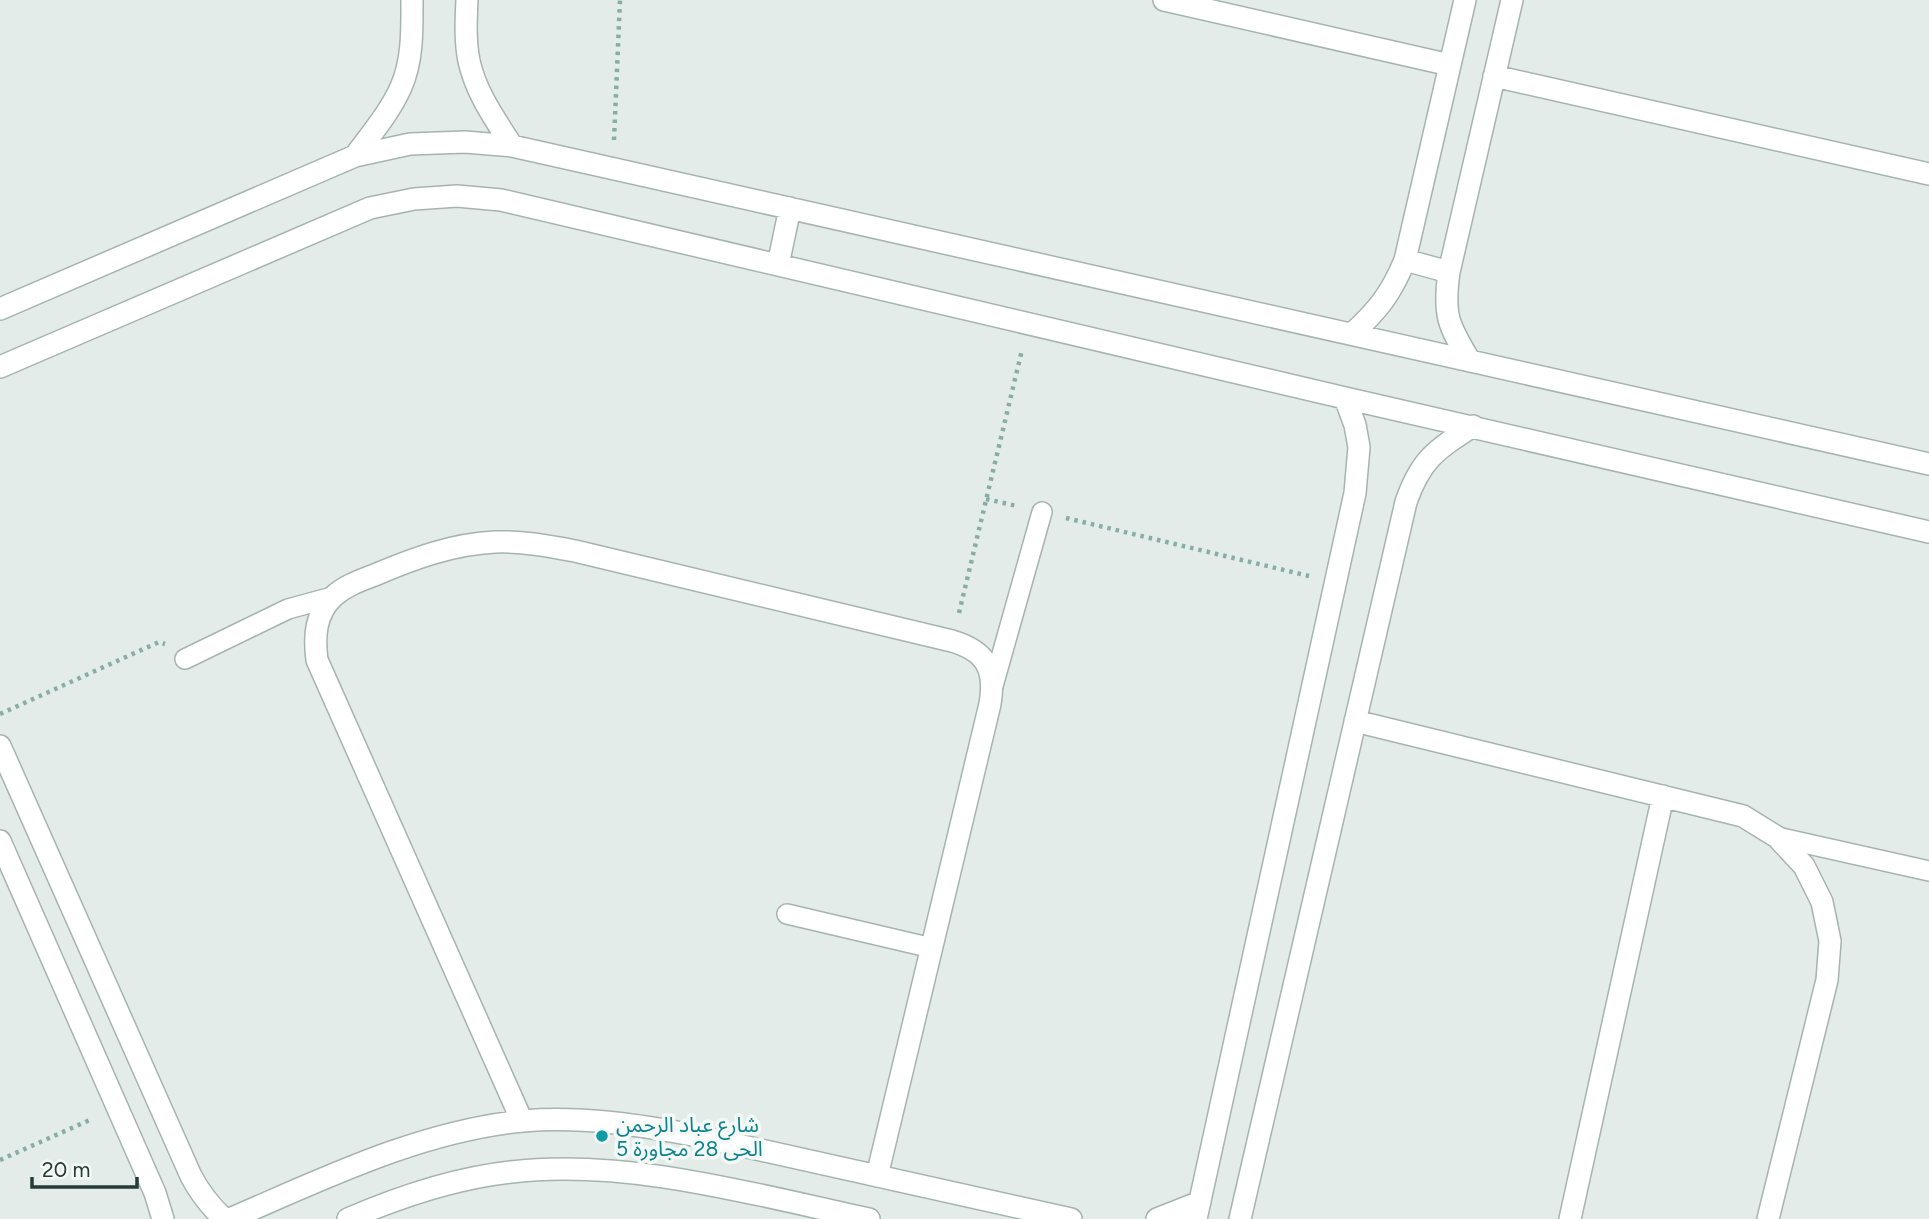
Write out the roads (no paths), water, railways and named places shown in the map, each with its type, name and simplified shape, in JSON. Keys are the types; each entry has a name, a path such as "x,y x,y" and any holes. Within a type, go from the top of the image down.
{"street":[{"path":"355,156 402,86 409,60 412,0"},
{"path":"467,0 466,35 476,84 512,146"},
{"path":"1164,0 1188,3 1450,65"},
{"path":"1352,334 1376,312 1388,296 1405,260 1465,0"},
{"path":"1470,361 1451,331 1446,311 1446,292 1512,0"},
{"path":"1494,76 1929,174"},
{"path":"0,309 355,156 410,144 465,142 512,146 1929,464"},
{"path":"0,367 370,208 414,199 457,196 501,200 1929,532"},
{"path":"778,265 790,208"},
{"path":"1405,260 1449,272"},
{"path":"1157,1219 1198,1211 1354,493 1359,447 1355,425 1345,398"},
{"path":"1240,1219 1406,502 1414,478 1428,458 1473,426"},
{"path":"522,1121 317,660 314,637 320,616 332,597 351,584 418,557 457,547 496,542 536,544 575,551 952,641 968,646 981,656 990,670 993,686 877,1176"},
{"path":"1355,721 1743,816 1777,837 1804,866 1822,902 1830,941 1827,980 1768,1219"},
{"path":"0,746 191,1176 212,1208 227,1219 368,1160 443,1135 522,1121 581,1120 640,1125 1071,1219"},
{"path":"1570,1219 1663,796"},
{"path":"0,841 118,1107 155,1193 163,1219"},
{"path":"348,1219 380,1205 446,1184 510,1172 558,1169 612,1171 680,1180 869,1219"}],"lane":[{"path":"993,686 1042,512"},
{"path":"185,659 288,609 332,597"},
{"path":"1777,837 1929,871"},
{"path":"787,914 932,948"}],"place":[{"name":"شارع عباد الرحمن الحى 28 مجاورة 5","path":"602,1136"}]}
